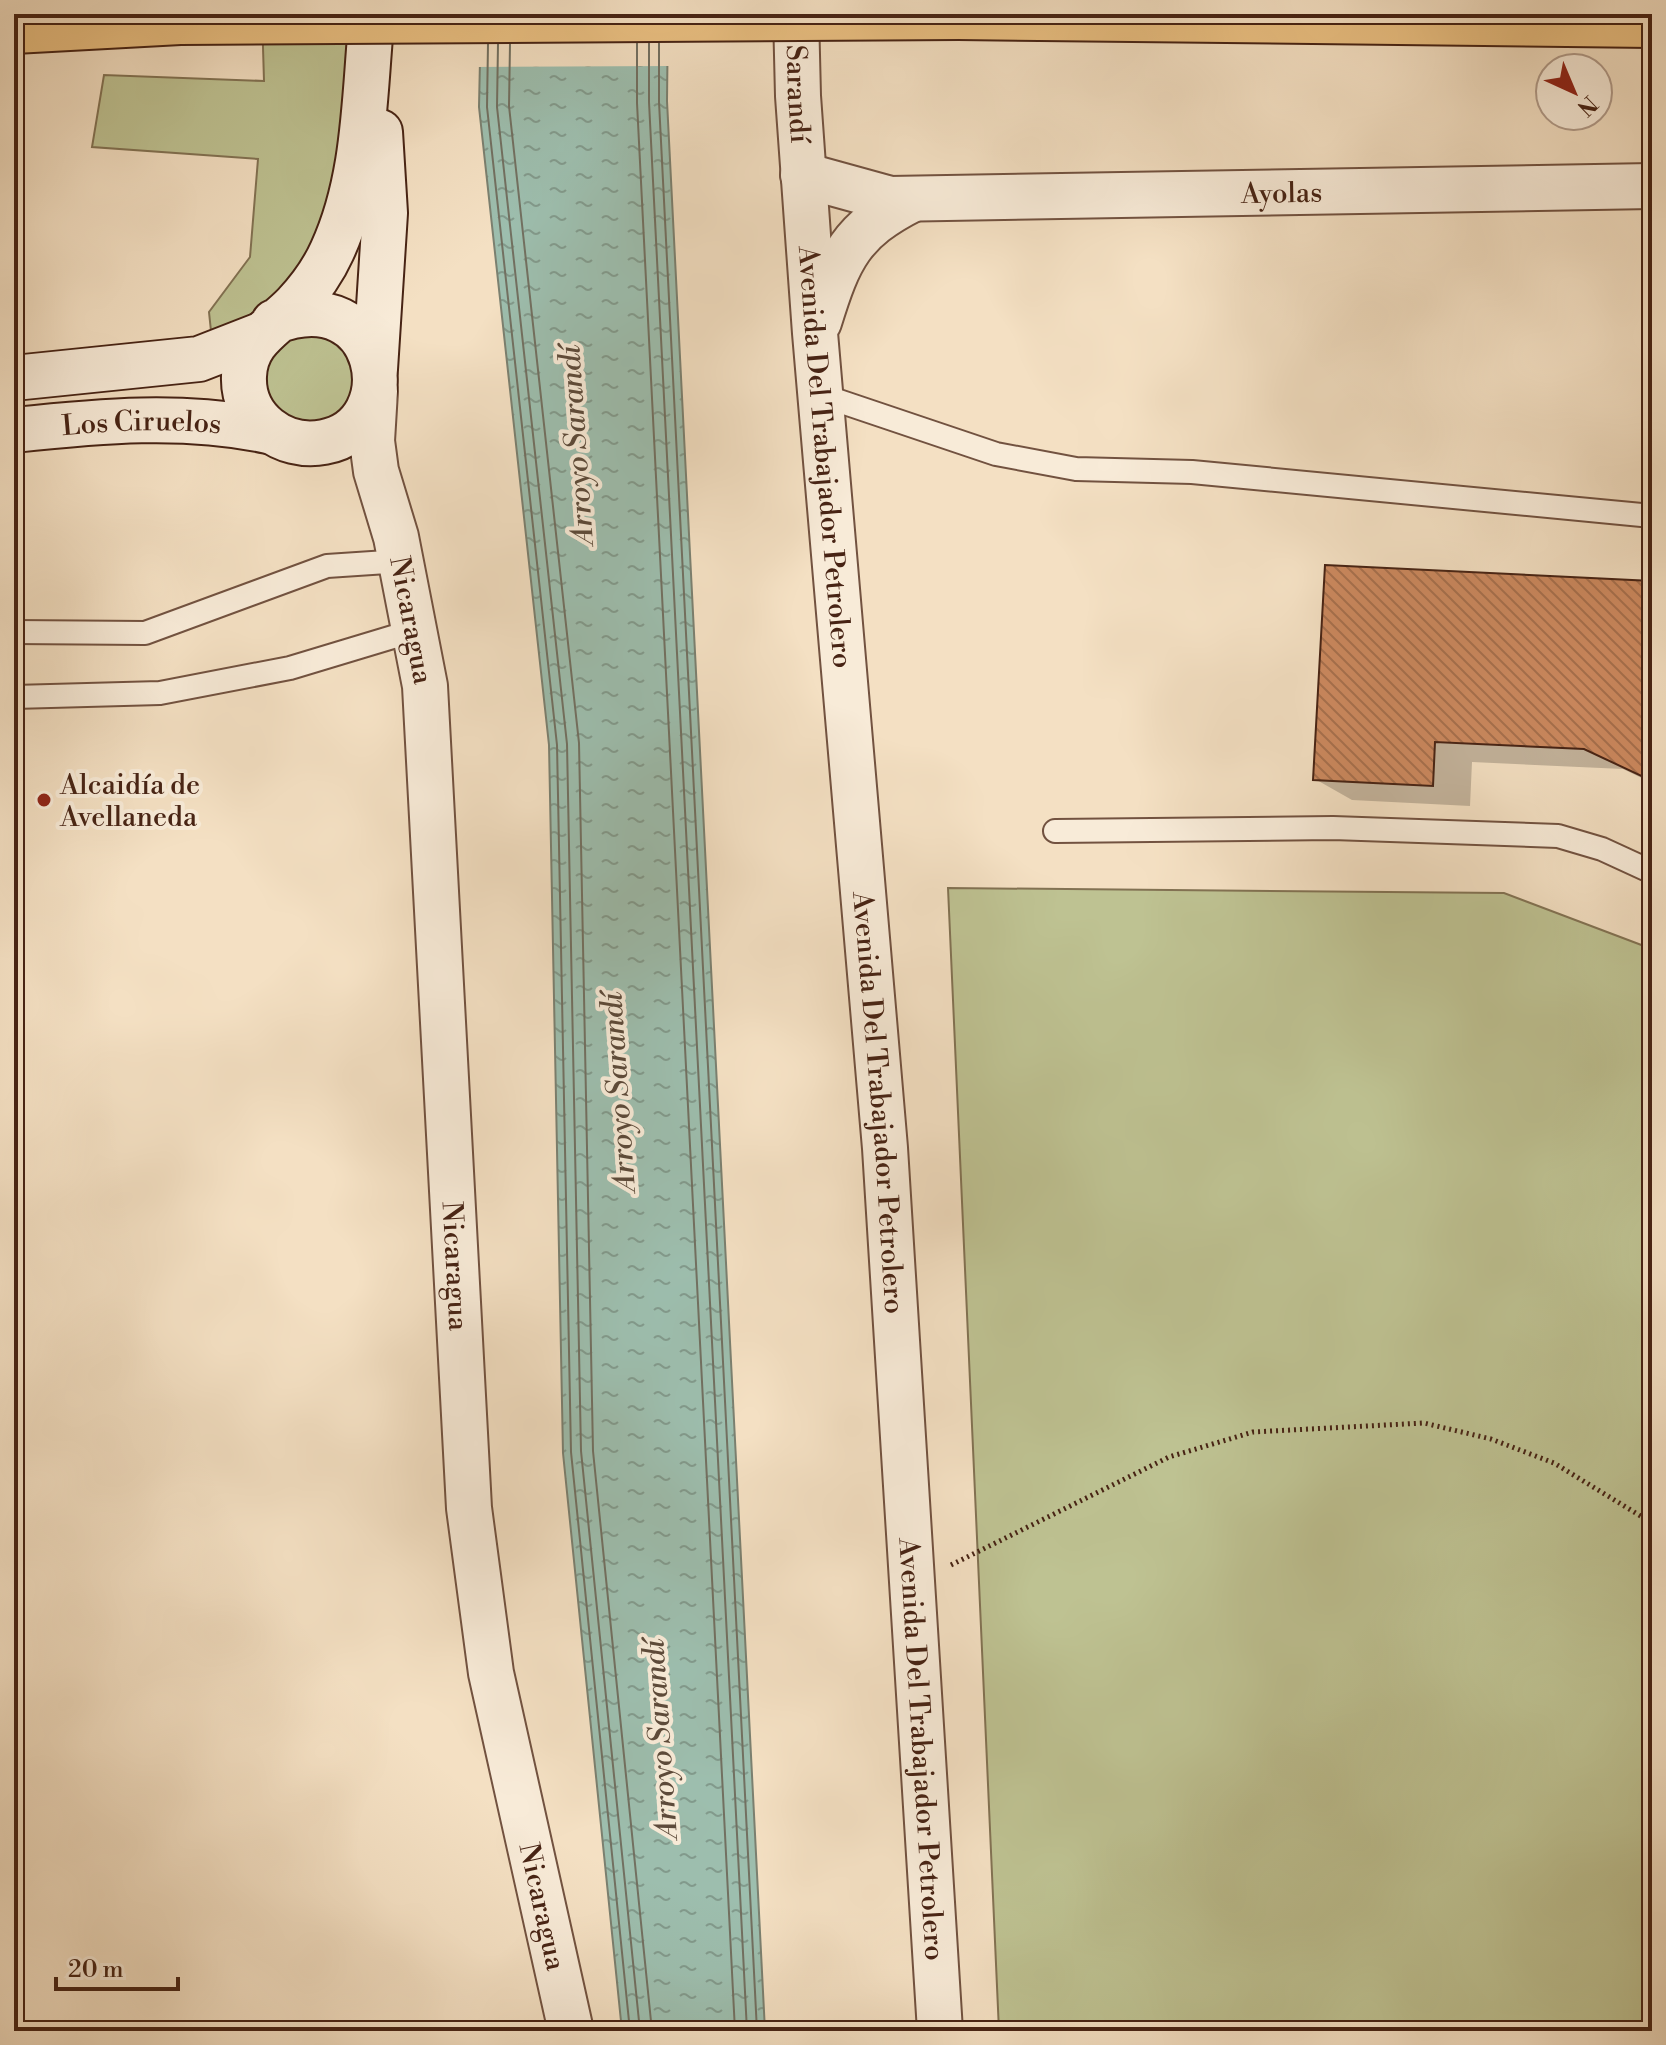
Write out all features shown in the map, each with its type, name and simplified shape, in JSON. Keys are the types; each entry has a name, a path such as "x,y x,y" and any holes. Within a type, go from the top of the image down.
{"highway":[{"path":"14,31 180,22 958,17 1652,25"}],"street":[{"name":"Sarandí","path":"796,14 803,175"},
{"name":"Nicaragua","path":"266,329 293,307 317,279 332,251 349,206 358,170 370,26"},
{"name":"Nicaragua","path":"370,26 385,213 372,441 382,495 402,561 425,686 469,1508 491,1673 571,2031"},
{"name":"Ayolas","path":"803,175 890,199 1652,186"},
{"name":"Avenida Del Trabajador Petrolero","path":"803,175 885,1148 940,2031"},
{"name":"Ayolas","path":"815,333 827,295 851,243 878,216 913,199"},
{"path":"315,312 335,317 354,329 368,347 375,380 366,412 351,430 331,441 309,445 286,440 268,431 254,415 246,396 244,375 248,355 266,329 315,312"},
{"name":"Los Ciruelos","path":"14,378 199,359 266,329"},
{"name":"Los Ciruelos","path":"14,430 78,423 191,419 268,431"},
{"name":"Nicaragua","path":"309,445 347,459 382,495"}],"lane":[{"path":"821,395 996,454 1076,469 1192,472 1652,516"},
{"path":"14,632 145,633 327,566 402,561"},
{"path":"14,697 160,693 290,668 416,630"},
{"path":"1055,831 1333,828 1558,836 1602,849 1652,872"}],"path":[{"path":"912,1576 960,1562 1169,1457 1253,1432 1424,1423 1491,1439 1554,1463 1652,1523"}],"green space":[{"path":"262,14 346,14 346,115 324,211 296,271 278,295 257,313 211,331 209,312 250,257 258,159 92,147 104,75 264,81"},
{"path":"310,334 327,337 342,347 352,362 355,379 352,396 342,411 327,421 310,424 293,421 278,411 268,396 265,379 268,362 278,347 293,337"},
{"path":"948,888 1504,893 1652,949 1652,2031 999,2031"}],"water":[{"name":"Arroyo Sarandí","path":"481,14 668,14 667,101 765,2031 622,2031 563,1453 549,745 479,107"}],"pier":[{"path":"477,14 672,14 671,66 476,67"}],"building":[{"path":"1325,565 1652,581 1652,781 1584,749 1435,742 1433,786 1313,780"}],"place":[{"name":"Alcaidía de Avellaneda","path":"44,800"}]}
